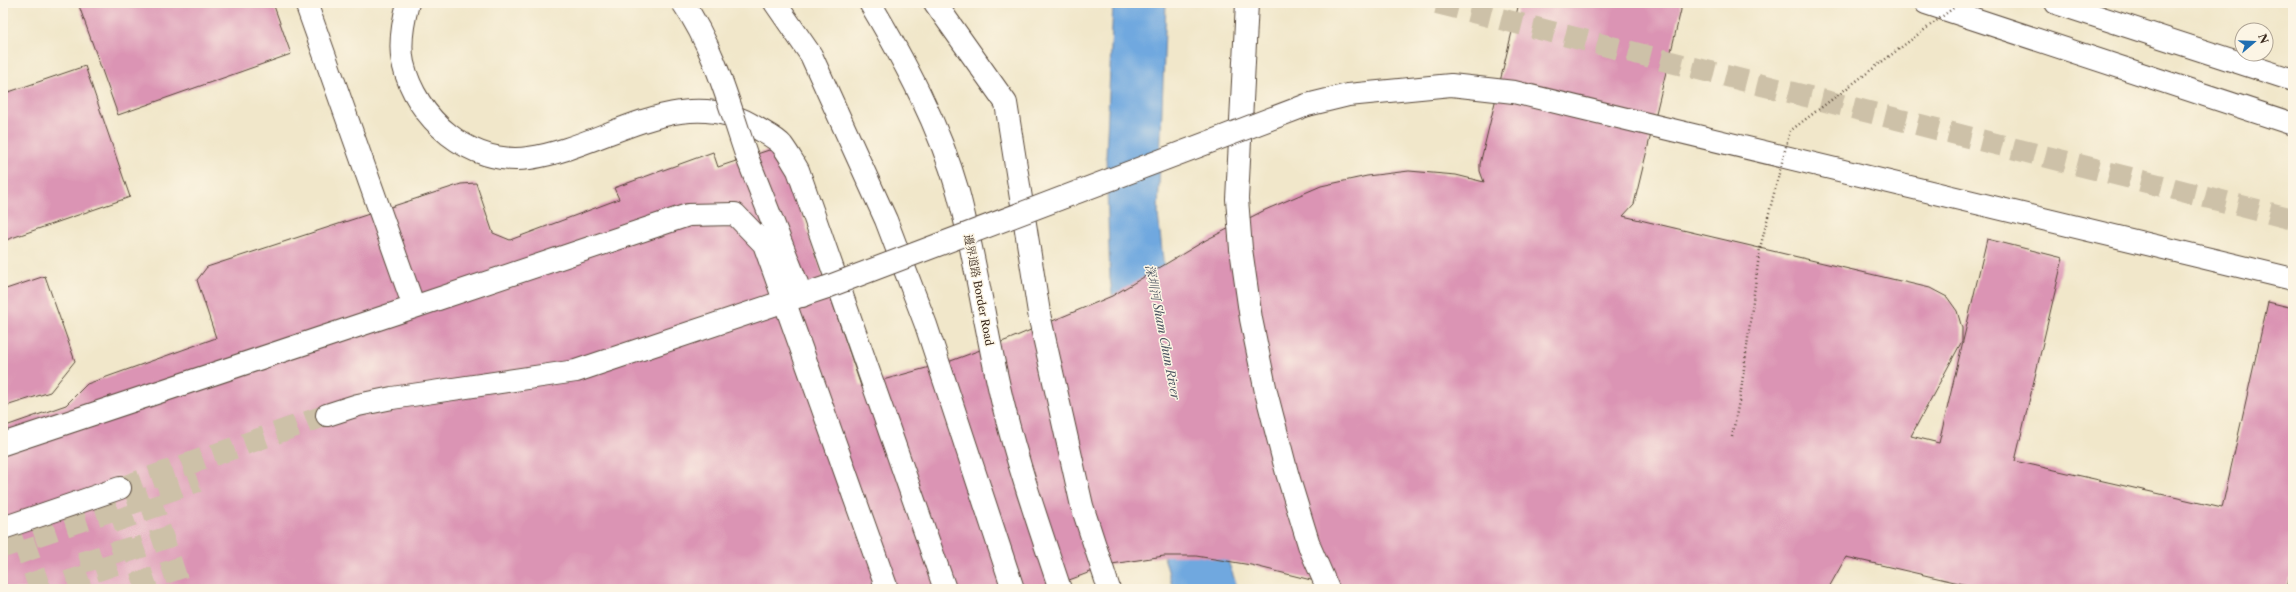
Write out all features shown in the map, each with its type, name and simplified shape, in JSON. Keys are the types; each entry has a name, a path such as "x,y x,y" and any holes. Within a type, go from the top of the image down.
{"main road":[{"path":"306,3 414,307"},
{"path":"408,3 403,22 403,62 419,102 432,120 447,134 466,146 487,154 507,158 528,158 550,154 665,115 689,110 706,110 726,113 745,120 781,144 798,170 945,589"},
{"path":"683,3 696,22 708,47 747,158 802,296"},
{"path":"775,3 811,55 886,220 926,325 1013,589"},
{"name":"邊界道路 Border Road","path":"870,3 919,94 939,137 957,190 971,244 1004,408 1021,471 1060,589"},
{"path":"935,3 1006,104 1040,319 1082,506 1109,589"},
{"path":"1247,3 1237,199 1241,249 1251,319 1270,407 1287,473 1310,548 1328,589"},
{"path":"1926,3 2201,92 2293,124"},
{"path":"2056,3 2293,80"},
{"path":"327,415 358,405 392,398 542,378 576,371 827,287 1307,105 1348,95 1451,85 1526,94 2293,279"},
{"path":"3,444 688,215 736,214 764,244 887,589"},
{"path":"4,529 120,488"}],"path":[{"path":"1732,437 1741,391 1760,248 1790,131 1960,3"}],"water":[{"name":"深圳河 Sham Chun River","path":"1113,3 1166,3 1158,214 1172,342 1228,561 1238,589 1173,589 1131,439 1110,278 1106,157"}],"building":[{"path":"78,3 273,3 291,54 118,115"},
{"path":"1519,3 1680,3 1681,10 1634,204 1623,216 1930,288 1947,297 1957,311 1962,328 1962,341 1911,436 1939,443 1987,239 2063,258 2015,461 2222,508 2268,302 2293,308 2293,561 2287,589 1985,589 1846,557 1828,589 1347,589 1251,565 1196,556 1164,556 1112,564 1045,589 3,589 3,427 66,405 87,384 216,338 197,280 207,267 461,184 476,183 493,233 510,240 619,199 614,188 713,152 718,167 769,150 781,153 861,386 948,362 1007,340 1112,296 1206,240 1265,210 1321,186 1367,176 1409,171 1456,175 1484,182 1480,171 1480,164"},
{"path":"85,66 130,197 3,241 3,94"},
{"path":"45,276 75,361 50,392 3,407 3,290"}],"tunnel":[{"path":"1437,3 2293,219"},
{"path":"120,488 327,415"},
{"path":"3,547 198,481"},
{"path":"149,497 180,589"},
{"path":"119,508 147,589"},
{"path":"23,540 40,589"},
{"path":"81,589 73,565 133,547"},
{"path":"102,557 113,589"}]}
